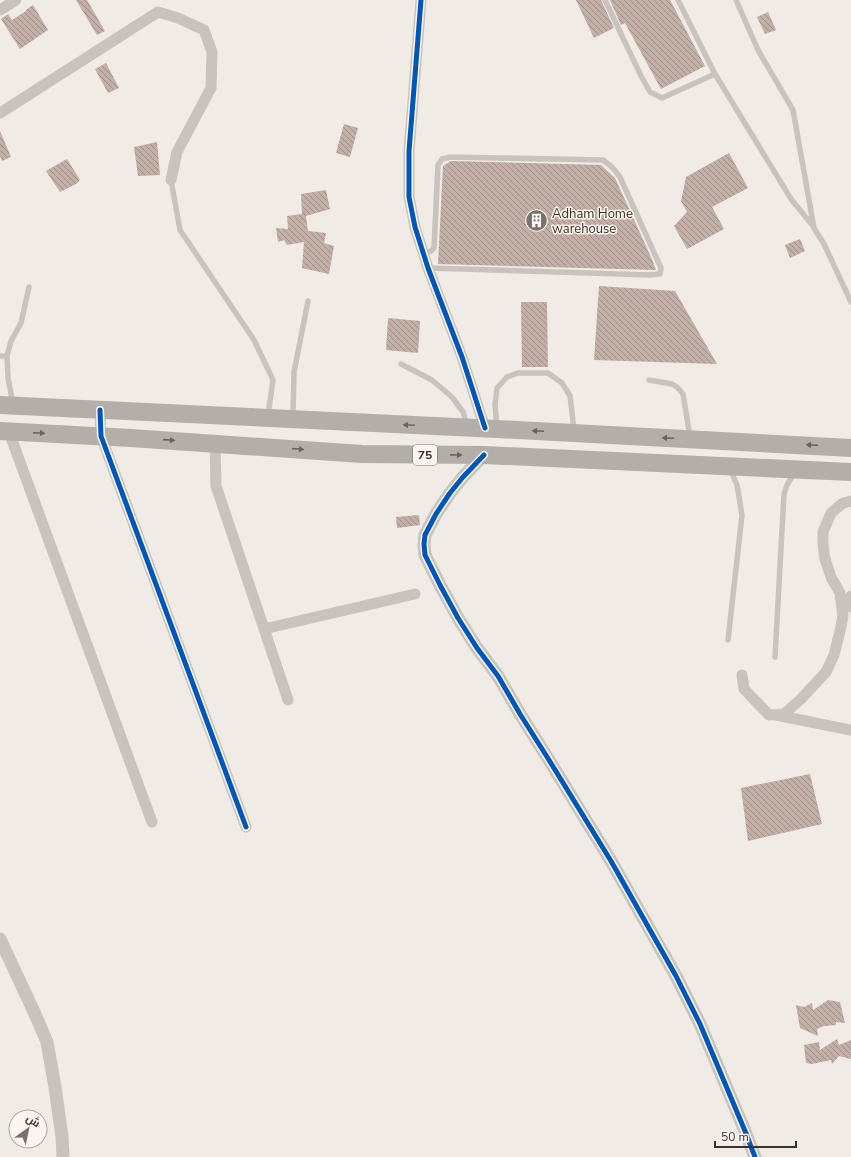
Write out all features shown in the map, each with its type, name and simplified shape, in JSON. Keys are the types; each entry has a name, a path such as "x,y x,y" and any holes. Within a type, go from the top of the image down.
{"highway":[{"name":"75","path":"7,406 483,428 851,448"},
{"name":"75","path":"4,431 101,436 362,454 484,455 851,472"}],"street":[{"path":"0,10 16,0"},
{"path":"421,0 409,151 409,197 415,227 423,253 462,357 483,428"},
{"path":"0,113 158,12 178,18 204,30 212,52 211,88 177,152 172,180"},
{"path":"100,410 101,436 246,826"},
{"path":"4,431 152,822"},
{"path":"215,444 216,486 288,700"},
{"path":"484,455 454,487 436,514 425,535 425,555 458,618 477,648 498,676 594,834 676,976 700,1024 755,1157"},
{"path":"774,715 784,714 801,699 826,672 834,655 843,616 840,593 831,577 825,559 823,532 831,514 843,503 851,501"},
{"path":"264,629 416,594"},
{"path":"851,596 849,601 851,607"},
{"path":"742,675 744,689 769,715 810,721 851,730"},
{"path":"0,939 47,1042 62,1137 62,1157"}],"lane":[{"path":"605,0 650,92 662,98 716,74"},
{"path":"678,0 716,74 791,199 814,228 824,244 851,302"},
{"path":"736,0 758,50 793,110 814,228"},
{"path":"423,253 431,251 434,248 438,165 442,159 450,157 603,160 612,167 620,177 661,268 660,274 650,275 428,268"},
{"path":"172,180 180,230 254,340 273,380 268,418"},
{"path":"7,406 7,356 11,341 21,323 29,287"},
{"path":"293,419 294,372 308,301"},
{"path":"0,356 7,356"},
{"path":"401,364 432,380 452,397 464,412 483,428 494,405 497,388 507,376 518,373 548,373 562,383 570,396 574,433"},
{"path":"649,380 672,384 683,394 691,439"},
{"path":"728,640 742,515 737,485 729,467"},
{"path":"774,657 784,494 787,485 797,470"}],"building":[{"path":"76,0 87,0 105,31 97,35"},
{"path":"576,0 601,0 614,28 594,38"},
{"path":"610,0 670,0 705,66 661,89 625,23 621,25"},
{"path":"33,5 48,30 20,49 1,19 8,14 12,20"},
{"path":"768,12 776,30 765,34 757,17"},
{"path":"106,63 119,88 108,93 95,69"},
{"path":"344,124 358,128 350,157 336,153"},
{"path":"0,131 11,157 2,161 0,156"},
{"path":"157,142 160,175 138,176 134,147"},
{"path":"729,153 748,188 712,207 724,229 687,249 674,226 687,212 681,201 686,177"},
{"path":"67,159 80,180 76,184 60,192 46,171"},
{"name":"Adham Home warehouse","path":"451,161 601,165 615,178 656,270 438,264 443,166"},
{"path":"326,190 330,209 306,216 308,231 326,233 324,243 334,246 329,274 302,268 304,242 287,245 284,240 278,242 276,228 288,229 287,216 302,214 301,194"},
{"path":"800,239 805,251 790,258 785,245"},
{"path":"599,286 675,291 717,364 594,360"},
{"path":"521,302 547,302 548,367 522,367"},
{"path":"388,318 420,321 418,353 386,350"},
{"path":"419,515 420,525 397,528 396,517"},
{"path":"810,774 822,824 748,841 741,788"},
{"path":"828,1000 840,1002 845,1023 836,1022 836,1025 824,1026 817,1029 818,1036 800,1028 796,1005 804,1007 812,1003 813,1010"},
{"path":"837,1039 839,1045 851,1040 851,1059 839,1056 832,1064 831,1060 812,1064 806,1063 804,1045 819,1042 820,1050"}],"cycle path":[{"path":"421,0 409,151 409,197 415,227 428,268 462,357 485,428"},
{"path":"100,410 101,436 246,827"},
{"path":"484,455 463,477 436,514 425,535 425,555 458,618 477,648 498,676 611,861 676,976 700,1024 755,1157"}],"place":[{"name":"Adham Home warehouse","path":"537,221"}]}
